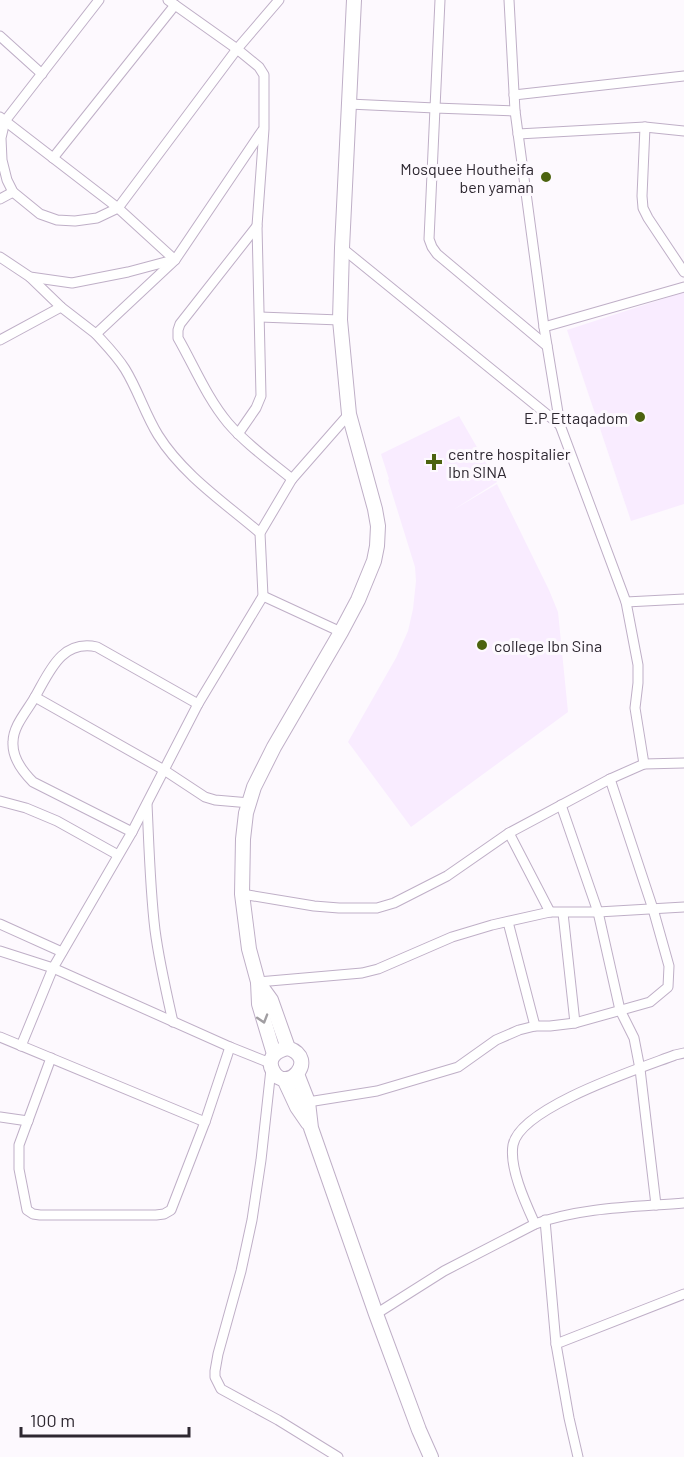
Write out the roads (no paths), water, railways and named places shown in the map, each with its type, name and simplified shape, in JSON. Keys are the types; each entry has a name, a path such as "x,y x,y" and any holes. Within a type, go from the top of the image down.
{"main road":[{"path":"272,1062 280,1049 288,1048 297,1053 300,1058 300,1069 291,1076 279,1077 274,1074 259,1004 258,982 249,949 242,894 246,813 254,787 274,747 358,600 374,561 377,546 378,526 375,509 349,414 340,320 354,0"},
{"path":"258,982 272,1000 288,1048"},
{"path":"291,1076 308,1102 311,1128 376,1314 431,1457"},
{"path":"291,1076 297,1107 311,1128"}],"street":[{"path":"99,0 42,74 2,119 2,160 13,192 40,214 57,220 75,221 97,218 118,208 237,49 279,0"},
{"path":"440,0 429,239 437,254 547,345"},
{"path":"509,0 515,111 544,327 560,424 626,602 638,665 635,708 644,764"},
{"path":"53,158 172,2 259,67 264,75 264,129 258,226 261,396 256,408 238,434"},
{"path":"0,36 42,74"},
{"path":"514,95 684,76"},
{"path":"349,104 515,111"},
{"path":"2,119 118,208 175,260"},
{"path":"518,134 645,127 684,131"},
{"path":"645,127 643,208 684,272"},
{"path":"96,334 175,260 264,129"},
{"path":"0,199 13,192"},
{"path":"258,226 180,324 178,338 215,405 238,434 292,479"},
{"path":"342,248 560,424"},
{"path":"0,257 30,277 61,307 96,334 126,370 158,435 173,455 200,483 260,533"},
{"path":"30,277 72,284 175,260"},
{"path":"544,327 684,287"},
{"path":"0,340 61,307"},
{"path":"260,316 340,320"},
{"path":"21,1046 52,968 132,832 198,704 263,596 260,533 292,479 349,414"},
{"path":"263,596 341,632"},
{"path":"626,602 684,599"},
{"path":"132,832 33,782 25,774 19,766 12,743 20,720 53,665 63,654 87,645 97,647 198,704"},
{"path":"35,697 164,770 205,797 250,803"},
{"path":"242,894 314,906 377,908 403,899 447,876 509,833 610,779 644,764 684,763"},
{"path":"308,1102 377,1091 458,1067 496,1040 519,1030 535,1026 575,1023 650,1002 668,987 669,966 653,909 610,779"},
{"path":"0,801 26,808 57,821 118,855"},
{"path":"146,802 155,930 173,1022"},
{"path":"561,805 598,912 620,1010 634,1038 640,1069 656,1205"},
{"path":"509,833 550,912"},
{"path":"258,982 362,973 378,969 452,937 550,912 684,907"},
{"path":"563,913 575,1023"},
{"path":"508,922 535,1026"},
{"path":"0,924 62,952"},
{"path":"0,951 52,968 230,1047 272,1062 252,1220 218,1354 215,1377 221,1389 278,1420 338,1457"},
{"path":"0,1037 206,1122"},
{"path":"51,1058 19,1145 19,1169 27,1210 40,1215 164,1214 171,1210 206,1122 230,1047"},
{"path":"535,1224 520,1191 513,1146 517,1135 538,1116 589,1088 684,1053"},
{"path":"0,1117 28,1121"},
{"path":"376,1314 444,1271 545,1220 607,1208 684,1203"},
{"path":"545,1220 556,1344 578,1457"},
{"path":"556,1344 684,1294"}],"place":[{"name":"Mosquee Houtheifa ben yaman","path":"546,177"},
{"name":"E.P Ettaqadom","path":"640,417"},
{"name":"centre hospitalier Ibn SINA","path":"434,462"},
{"name":"college Ibn Sina","path":"482,645"}]}
